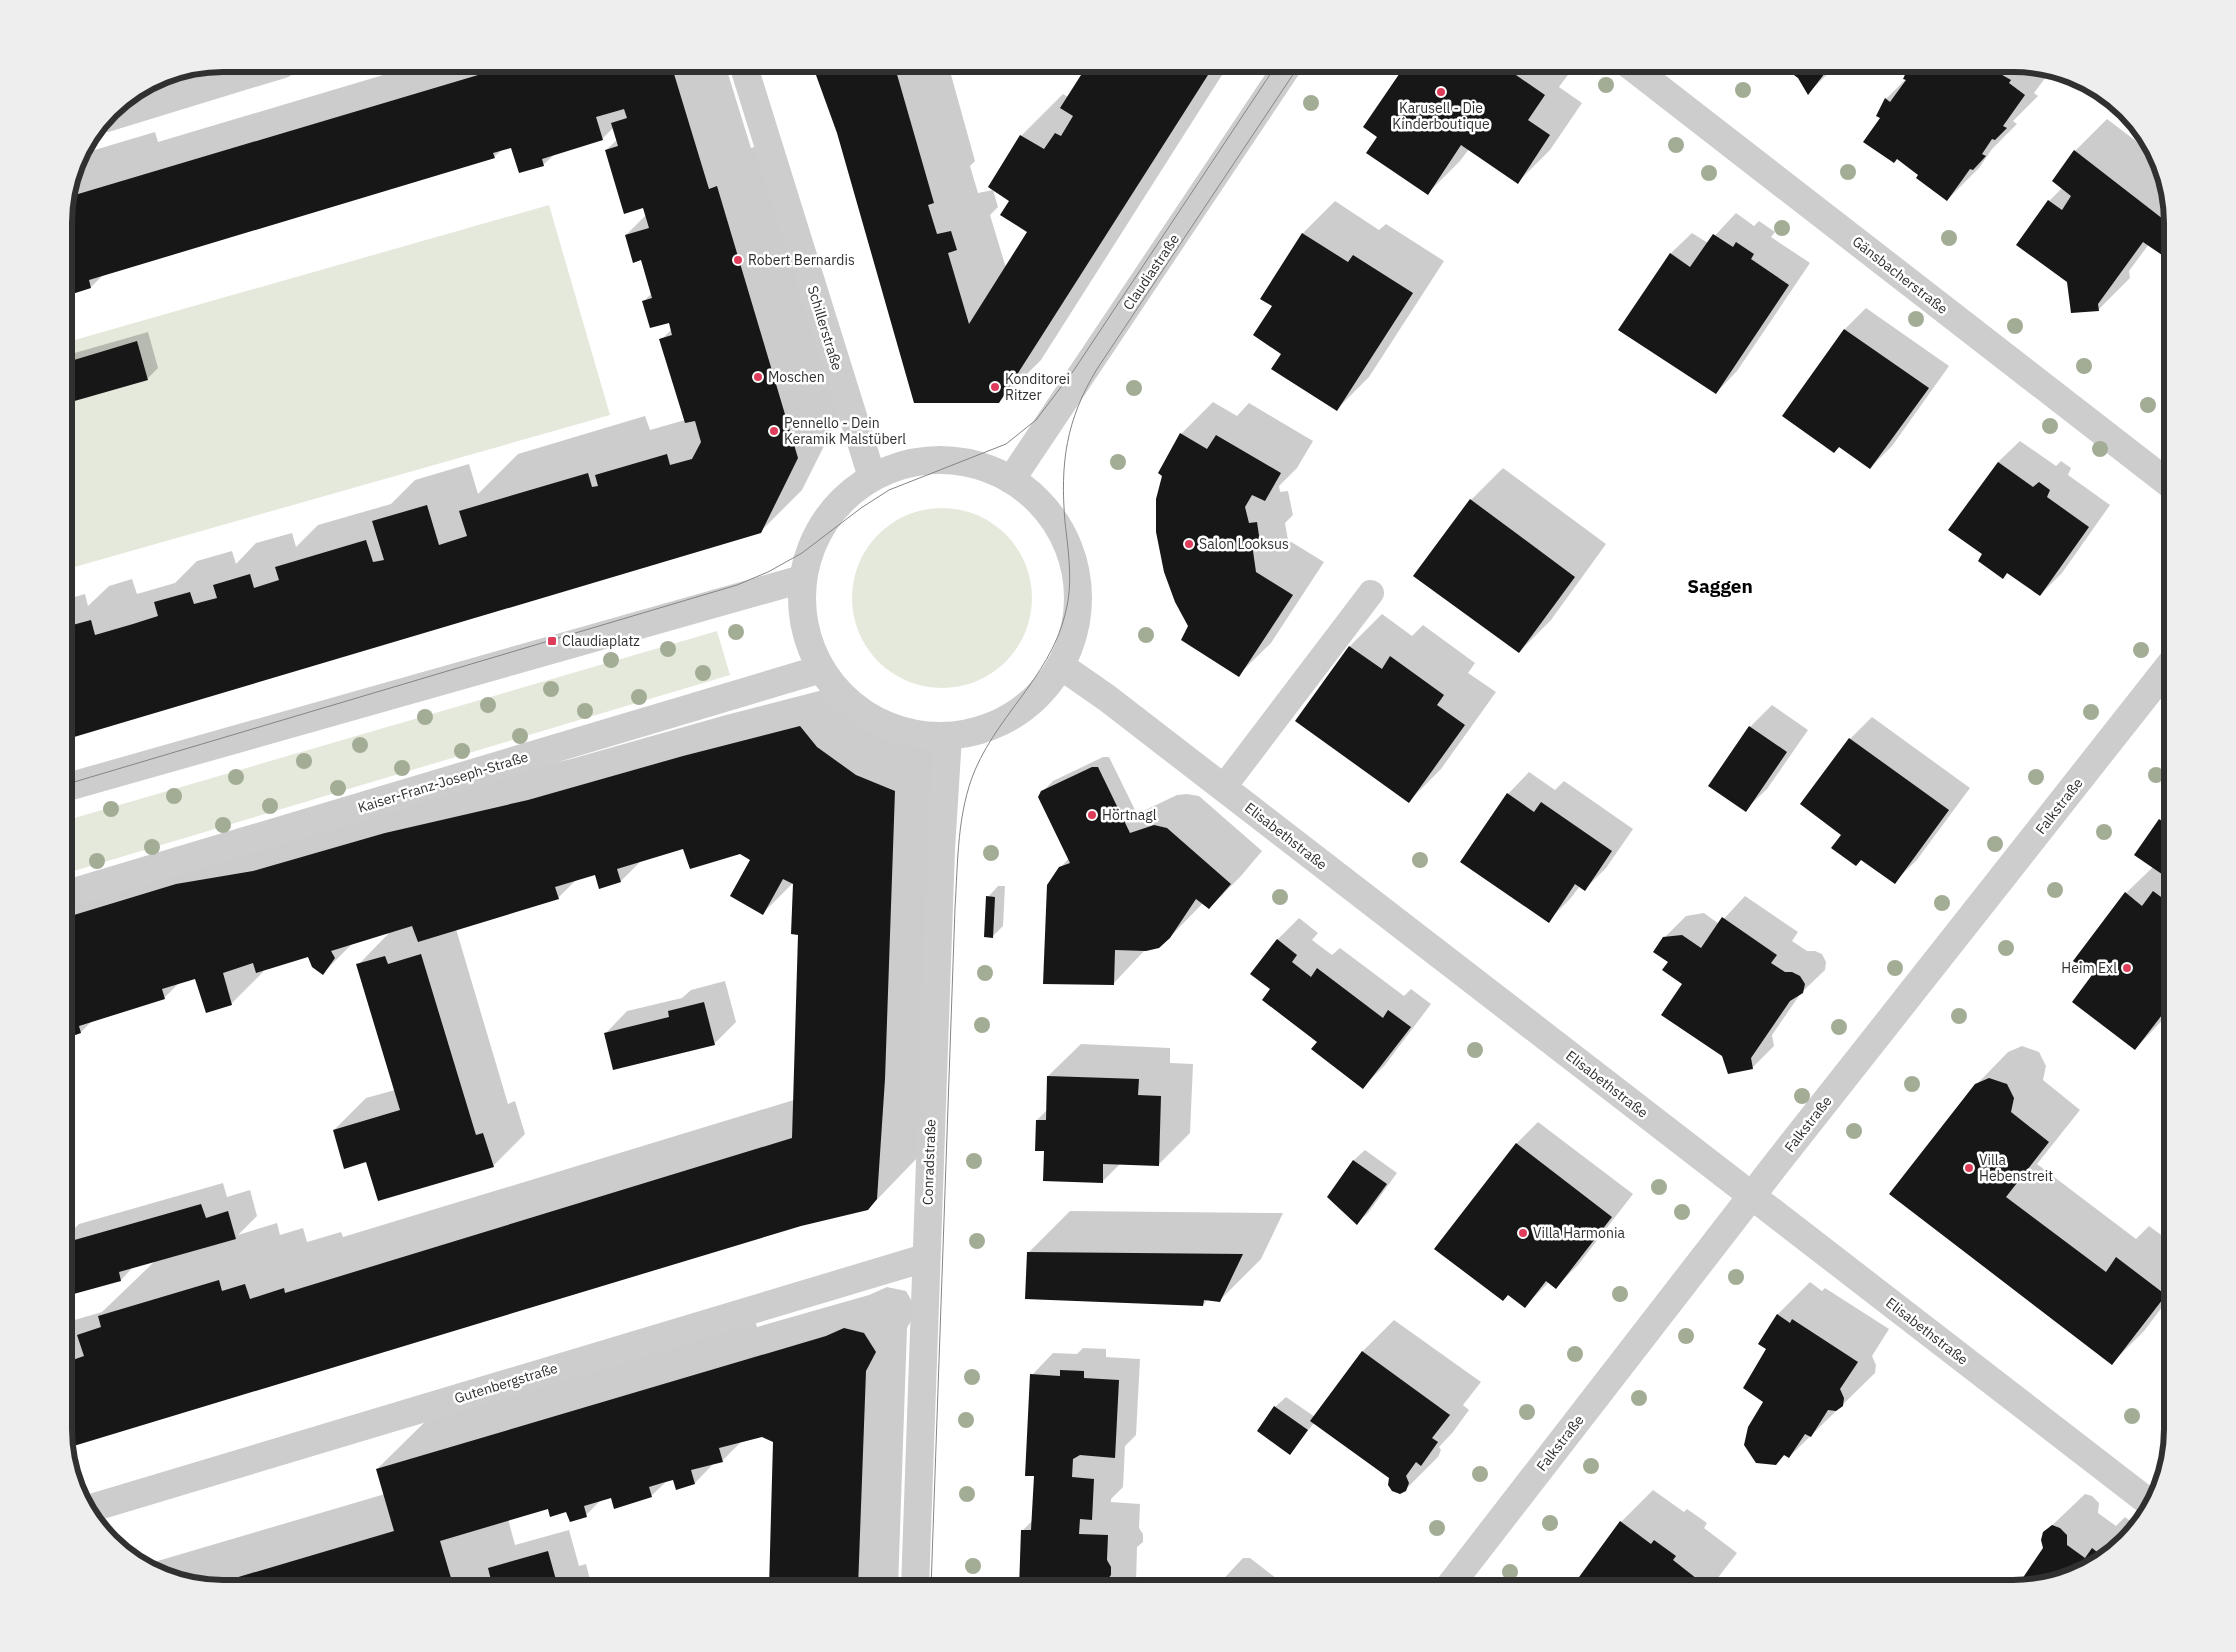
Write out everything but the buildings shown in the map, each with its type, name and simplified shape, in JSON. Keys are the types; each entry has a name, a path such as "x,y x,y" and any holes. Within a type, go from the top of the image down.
{"street":[{"name":"Claudiastraße","path":"1011,480 1283,72"},
{"name":"Gänsbacherstraße","path":"1639,72 2164,480"},
{"path":"120,114 254,73"},
{"name":"Schillerstraße","path":"746,73 872,477"},
{"path":"930,460 960,461 987,468 1011,480 1039,502 1060,530 1074,563 1078,598 1074,633 1061,666 1040,694 1017,712 983,730 948,736 911,733 876,721 845,699 821,669 804,626 802,579 812,544 827,518 848,494 872,477 900,465 930,460"},
{"path":"73,785 802,579"},
{"name":"Elisabethstraße","path":"1061,666 1084,680 2145,1500"},
{"name":"Kaiser-Franz-Joseph-Straße","path":"73,892 821,669"},
{"name":"Falkstraße","path":"1454,1580 1752,1196 2164,672"},
{"name":"Conradstraße","path":"914,1580 941,849 948,736"},
{"name":"Gutenbergstraße","path":"95,1507 925,1258"}],"lane":[{"path":"1223,788 1370,592"}],"shaded area":[{"path":"549,205 610,415 73,567 73,340"},
{"path":"933,508 951,508 976,515 992,523 1006,534 1017,548 1025,564 1032,589 1032,607 1025,632 1017,648 1006,662 992,673 968,684 951,688 933,688 916,684 892,673 872,655 856,624 852,607 852,589 856,572 867,548 885,528 916,512"},
{"path":"717,631 730,675 73,871 73,818"}],"tram line":[{"path":"73,782 737,585 768,572 802,553 861,508 889,490 1006,444 1036,420 1074,370 1271,72"},
{"path":"931,1580 955,908 959,838 969,786 986,748 1040,669 1052,649 1062,626 1068,601 1070,581 1064,501 1065,461 1072,424 1078,406 1097,369 1294,72"}],"place":[{"name":"Karusell - Die Kinderboutique","path":"1441,92"},
{"name":"Robert Bernardis","path":"738,260"},
{"name":"Moschen","path":"758,377"},
{"name":"Konditorei Ritzer","path":"995,387"},
{"name":"Pennello - Dein Keramik Malstüberl","path":"774,431"},
{"name":"Salon Looksus","path":"1189,544"},
{"name":"Claudiaplatz","path":"552,641"},
{"name":"Hörtnagl","path":"1092,815"},
{"name":"Heim Exl","path":"2127,968"},
{"name":"Villa Hebenstreit","path":"1969,1168"},
{"name":"Villa Harmonia","path":"1523,1233"}],"district":[{"name":"Saggen","path":"1720,586"}]}
